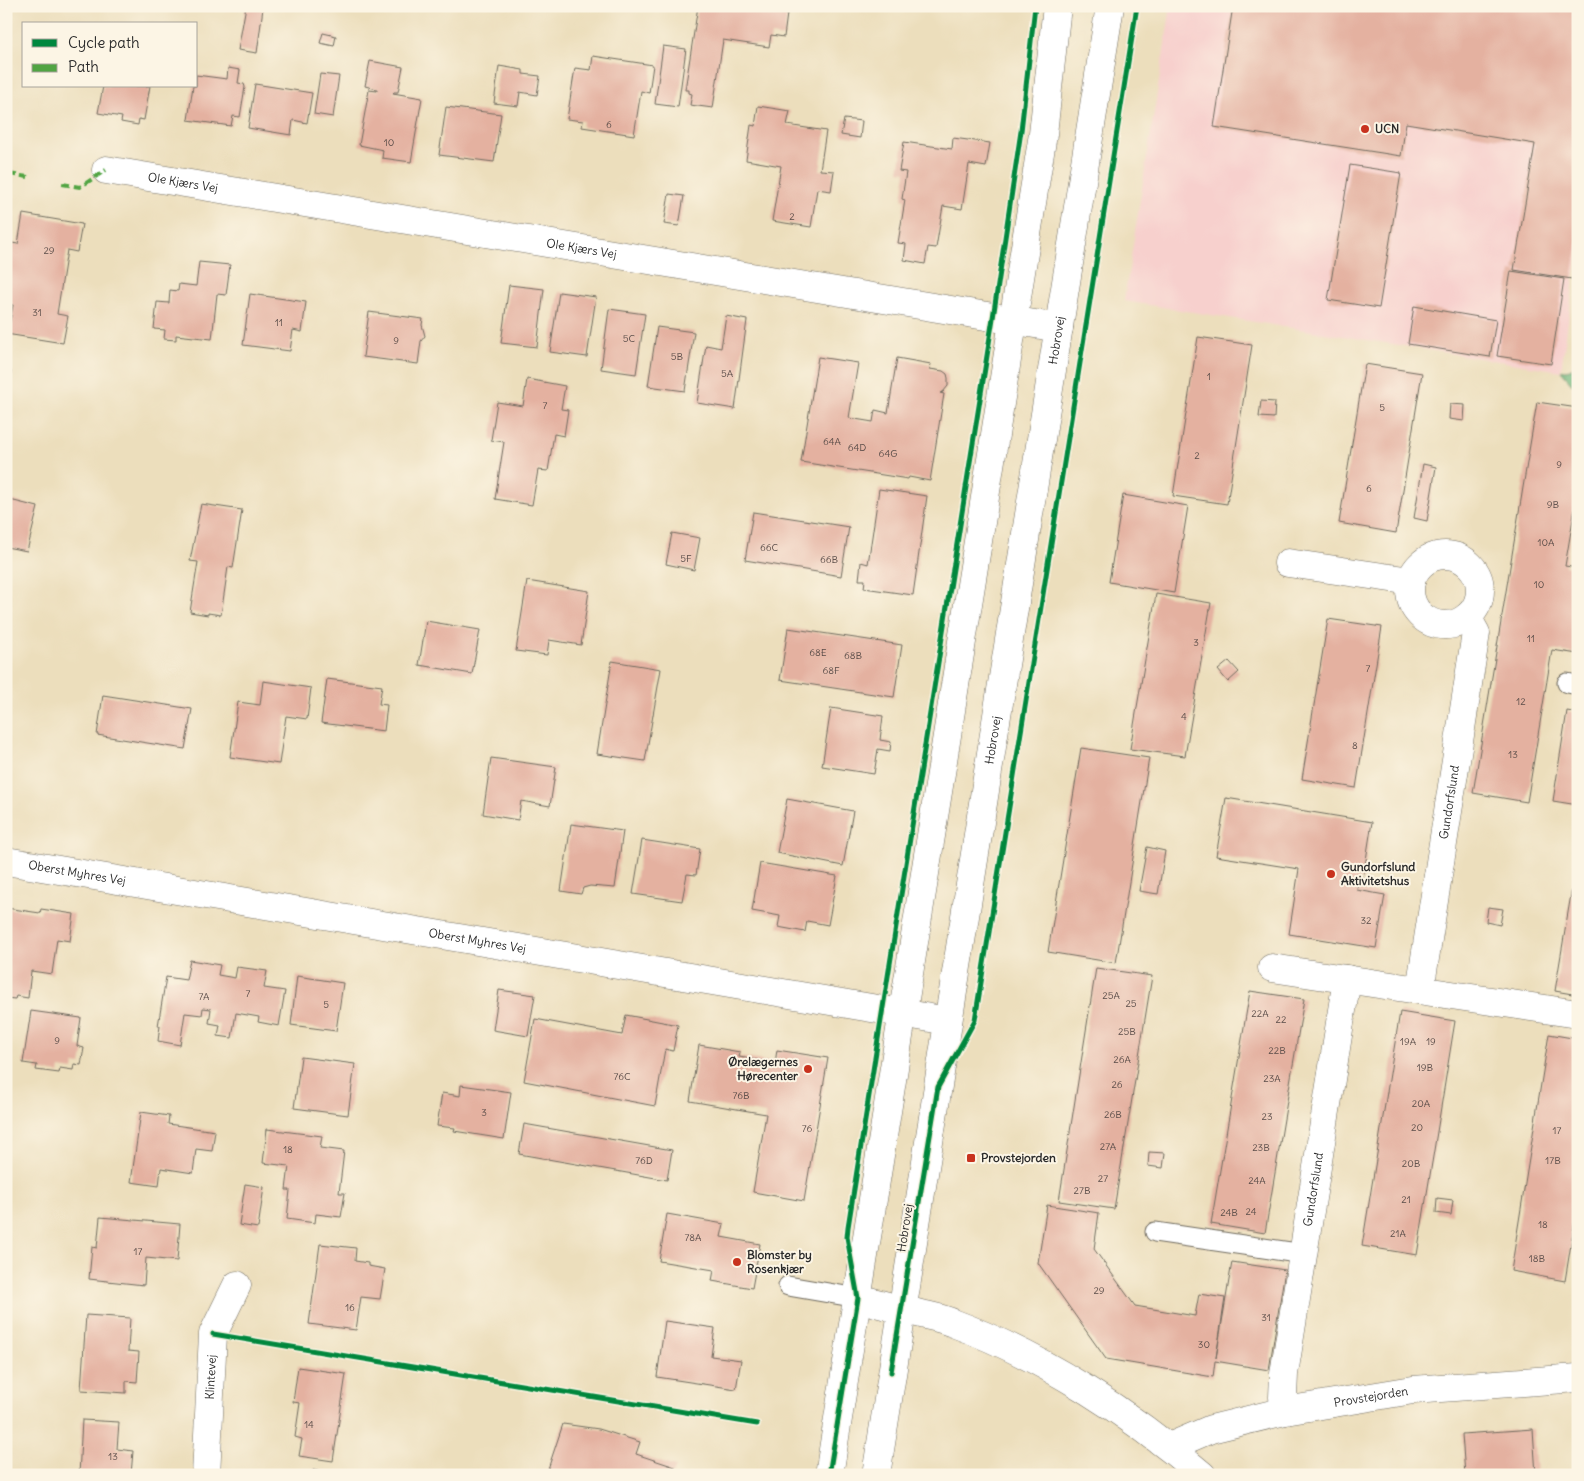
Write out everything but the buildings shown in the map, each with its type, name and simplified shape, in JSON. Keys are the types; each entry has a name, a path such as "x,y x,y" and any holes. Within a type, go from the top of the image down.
{"street":[{"path":"829,1475 1014,321 1043,134 1057,6"},
{"name":"Hobrovej","path":"876,1475 1110,6"},
{"name":"Ole Kjærs Vej","path":"106,170 1059,328"},
{"path":"1446,555 1466,562 1473,569 1480,589 1479,600 1467,618 1447,625 1436,624 1418,612 1410,592 1411,581 1416,571 1424,562 1434,557 1446,555"},
{"path":"1288,563 1411,581"},
{"name":"Gundorfslund","path":"1420,990 1476,633 1467,618"},
{"name":"Oberst Myhres Vej","path":"6,861 948,1021"},
{"path":"1272,968 1578,1014"},
{"name":"Gundorfslund","path":"1285,1411 1283,1397 1284,1374 1347,979"},
{"name":"Klintevej","path":"206,1475 213,1334 236,1285"},
{"path":"858,1298 951,1322 988,1337 1057,1372 1112,1407 1169,1447 1202,1475"},
{"name":"Provstejorden","path":"1169,1447 1211,1429 1285,1411 1413,1390 1578,1378"}],"lane":[{"path":"1155,1232 1304,1254"},
{"path":"788,1286 858,1298"}],"shaded area":[{"name":"UCN","path":"1171,6 1578,6 1578,251 1561,371 1124,301"}],"green space":[{"path":"1578,367 1578,388 1561,371"}],"marked path":[{"path":"62,184 80,187 106,170"},
{"path":"9,174 28,177"}],"cycle path":[{"path":"829,1475 858,1298 847,1237 848,1227 993,318 1021,131 1035,6"},
{"path":"891,1372 938,1087 975,1020 1137,6"},
{"path":"213,1334 757,1424"}],"place":[{"name":"UCN","path":"1365,129"},
{"name":"Gundorfslund Aktivitetshus","path":"1331,874"},
{"name":"Ørelægernes Hørecenter","path":"808,1069"},
{"name":"Provstejorden","path":"971,1158"},
{"name":"Blomster by Rosenkjær","path":"737,1262"}]}
